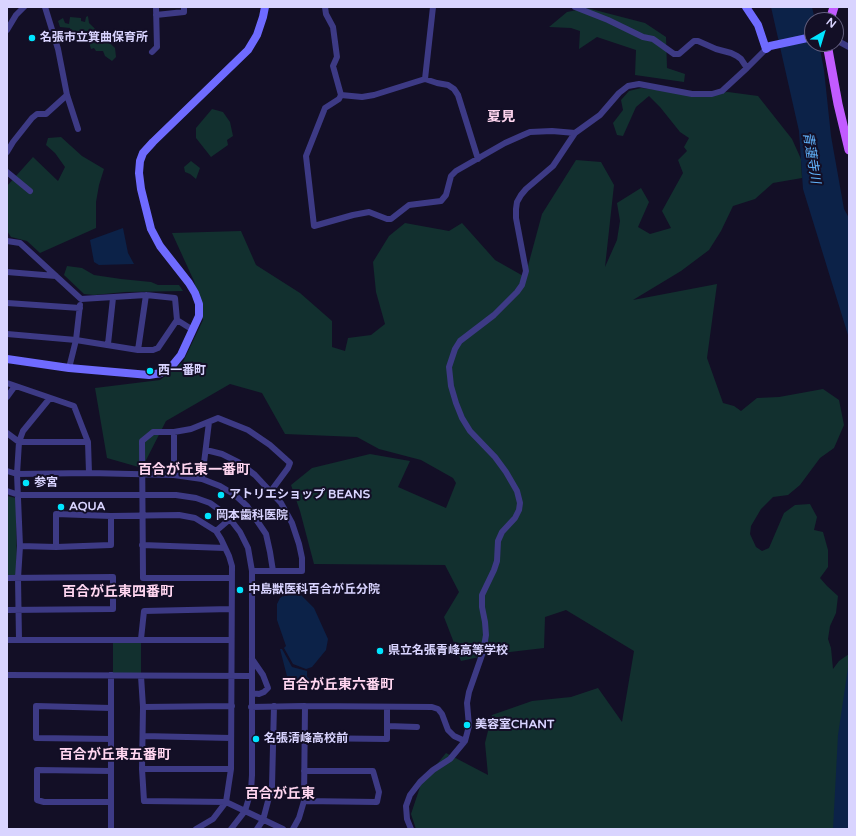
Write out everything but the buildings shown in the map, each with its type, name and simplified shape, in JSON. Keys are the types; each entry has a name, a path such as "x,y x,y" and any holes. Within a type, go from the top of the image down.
{"main road":[{"path":"828,52 838,104 849,150"}],"street":[{"path":"7,30 16,15 24,7"},
{"path":"45,7 58,49 67,95 78,129"},
{"path":"152,52 157,47 156,7"},
{"path":"156,14 184,12 184,7"},
{"path":"7,360 69,368 149,375 161,373 172,366 181,355 199,316 199,304 192,288 160,246 152,229 141,189 139,173 140,161 143,153 153,142 248,50 258,35 265,7"},
{"path":"325,7 326,14 333,27 337,57 333,66 341,95"},
{"path":"425,78 433,7"},
{"path":"575,7 608,20 643,37 653,39 674,54 679,54 694,41 698,41 716,49 732,53 741,58 747,68"},
{"path":"746,7 758,25 768,48"},
{"path":"411,829 407,819 406,806 410,795 420,782 433,770 450,759 465,741 469,726 467,703 469,692 483,652 486,635 486,622 482,607 482,595 497,561 498,541 502,532 515,518 519,510 520,503 517,491 506,472 495,457 470,430 462,418 451,386 449,367 455,349 460,342 494,315 518,292 522,285 526,272 516,218 517,202 526,189 553,166 576,132 600,115 619,93 628,86 639,84 692,94 712,94 722,91 768,48 804,39"},
{"path":"341,95 354,97 368,96 425,78 437,83 448,85 454,89 458,95 478,159"},
{"path":"7,152 32,118 37,114 46,114 67,95"},
{"path":"341,95 325,108 306,156 314,226 369,212 387,219 391,219 409,205 441,201 446,195 451,176 456,171 504,143 530,132 576,132"},
{"path":"7,172 30,191"},
{"path":"7,241 20,243 81,299 146,295 175,298 177,320 158,348 153,350 138,350 76,340 7,334"},
{"path":"7,272 56,276"},
{"path":"138,350 146,295"},
{"path":"108,344 113,298"},
{"path":"69,368 76,340 81,299"},
{"path":"7,303 80,308"},
{"path":"177,320 193,330"},
{"path":"7,383 74,406 88,442 89,473"},
{"path":"7,397 15,386"},
{"path":"19,640 19,442 23,431 50,398"},
{"path":"231,578 143,578 142,441 153,432 174,432 191,429 218,418 248,430 270,445 290,463 271,491"},
{"path":"202,479 209,422"},
{"path":"174,432 174,475"},
{"path":"7,433 19,442 88,442"},
{"path":"206,450 222,454 238,462 255,475 281,503 292,523 300,544 302,571 252,571"},
{"path":"7,470 18,474 89,473 174,475 202,479 220,486 235,495 247,506 266,534 273,571"},
{"path":"7,491 19,495 176,495 196,498 210,504 230,519 240,532 248,548 252,571 252,775 251,791 245,811 231,829"},
{"path":"56,547 56,514 111,516 179,515 195,518 216,531 225,548 232,566 231,769 226,802 213,819 196,829"},
{"path":"20,546 111,546 111,516"},
{"path":"216,531 230,519"},
{"path":"142,545 225,548"},
{"path":"7,578 113,577 113,609 7,610"},
{"path":"141,640 144,611 231,609"},
{"path":"7,640 231,640"},
{"path":"252,659 263,676 268,688 259,694 252,693"},
{"path":"7,675 252,676"},
{"path":"111,675 111,829"},
{"path":"141,676 143,707 142,770 144,801 226,802 283,829"},
{"path":"111,708 36,706 36,738 111,739"},
{"path":"143,707 232,706"},
{"path":"257,829 263,820 272,786 274,706"},
{"path":"293,829 299,818 304,801 305,706"},
{"path":"251,707 432,707 438,709 442,714 448,730 454,736 465,741"},
{"path":"304,738 387,739 387,707"},
{"path":"387,726 417,727"},
{"path":"143,736 231,738"},
{"path":"142,770 231,769"},
{"path":"111,771 37,770 37,800 44,802 111,802"},
{"path":"304,772 373,770 379,792 377,802 304,801"}],"green space":[{"path":"587,8 645,23 666,37 667,68 685,74 684,82 635,75 636,50 597,37 579,49 580,31 571,28 549,27 567,12"},
{"path":"88,16 89,23 115,48 116,57 112,61 105,56 103,51 96,51 94,48 91,49 86,38 73,38 70,28 60,27 58,21 63,18 65,23 69,24 70,17 81,18 81,21 85,22 86,17"},
{"path":"641,88 692,94 728,92 758,96 792,139 801,159 802,178 773,183 755,199 733,206 721,231 709,250 681,271 633,300 717,284 707,358 723,403 734,406 741,411 757,398 779,397 823,389 839,400 844,425 834,448 820,458 800,485 788,495 773,497 761,509 751,526 750,534 756,547 762,551 769,548 784,513 795,505 810,504 817,517 814,530 823,532 828,550 828,567 820,578 838,596 836,613 830,626 828,639 831,648 833,669 839,661 849,654 849,829 416,829 411,814 421,784 446,753 488,775 485,743 492,715 532,701 571,697 598,688 622,722 634,651 566,610 545,617 544,648 493,654 461,661 444,617 459,592 445,565 314,564 300,511 291,485 312,468 370,454 410,461 398,487 446,508 456,483 453,478 421,460 379,449 357,437 285,434 262,393 230,384 166,421 142,468 107,458 95,388 160,380 183,362 203,320 194,281 172,233 241,231 256,265 300,293 332,321 332,347 345,351 348,338 371,335 385,324 376,292 373,262 389,236 405,223 449,231 462,223 495,260 525,277 542,214 576,160 601,162 614,185 605,267 617,240 620,221 617,203 641,188 649,202 638,227 650,234 671,228 662,211 683,173 678,160 687,151 684,147 689,138 680,132 649,96 636,107 623,136 617,135 613,123 623,110 621,100 629,91"},
{"path":"212,109 223,112 230,122 233,136 227,140 228,145 211,157 196,138 196,128"},
{"path":"61,137 82,156 104,169 96,202 96,228 40,253 27,241 11,237 7,231 7,186 33,157 58,181 65,167 55,153 46,145 48,138"},
{"path":"191,161 200,168 196,179 185,172 184,167"},
{"path":"67,266 82,268 94,275 151,282 158,285 179,285 183,291 125,292 94,295 84,294 64,275"},
{"path":"7,496 16,498 17,576 7,576"},
{"path":"113,642 141,642 141,673 113,673"}],"water":[{"name":"青蓮寺川","path":"771,7 812,7 813,12 804,12 804,52 821,52 824,70 831,136 844,209 849,218 849,349 848,335 803,189 799,131"},
{"path":"123,228 128,253 134,264 99,265 94,262 90,240"},
{"path":"284,595 301,595 314,608 328,639 326,650 312,667 306,669 293,664 284,648 286,646 277,620 277,604 280,598"},
{"path":"280,649 282,649 292,667 307,671 307,677 314,682 289,684"},
{"path":"849,661 849,829 833,829 838,735"}],"place":[{"name":"名張市立箕曲保育所","path":"32,38"},
{"name":"西一番町","path":"150,371"},
{"name":"参宮","path":"26,483"},
{"name":"アトリエショップ BEANS","path":"221,495"},
{"name":"AQUA","path":"61,507"},
{"name":"岡本歯科医院","path":"208,516"},
{"name":"中島獣医科百合が丘分院","path":"240,590"},
{"name":"県立名張青峰高等学校","path":"380,651"},
{"name":"美容室CHANT","path":"467,725"},
{"name":"名張清峰高校前","path":"256,739"}],"district":[{"name":"夏見","path":"501,117"},
{"name":"百合が丘東一番町","path":"194,470"},
{"name":"百合が丘東四番町","path":"118,592"},
{"name":"百合が丘東六番町","path":"338,685"},
{"name":"百合が丘東五番町","path":"115,755"},
{"name":"百合が丘東","path":"280,794"}]}
